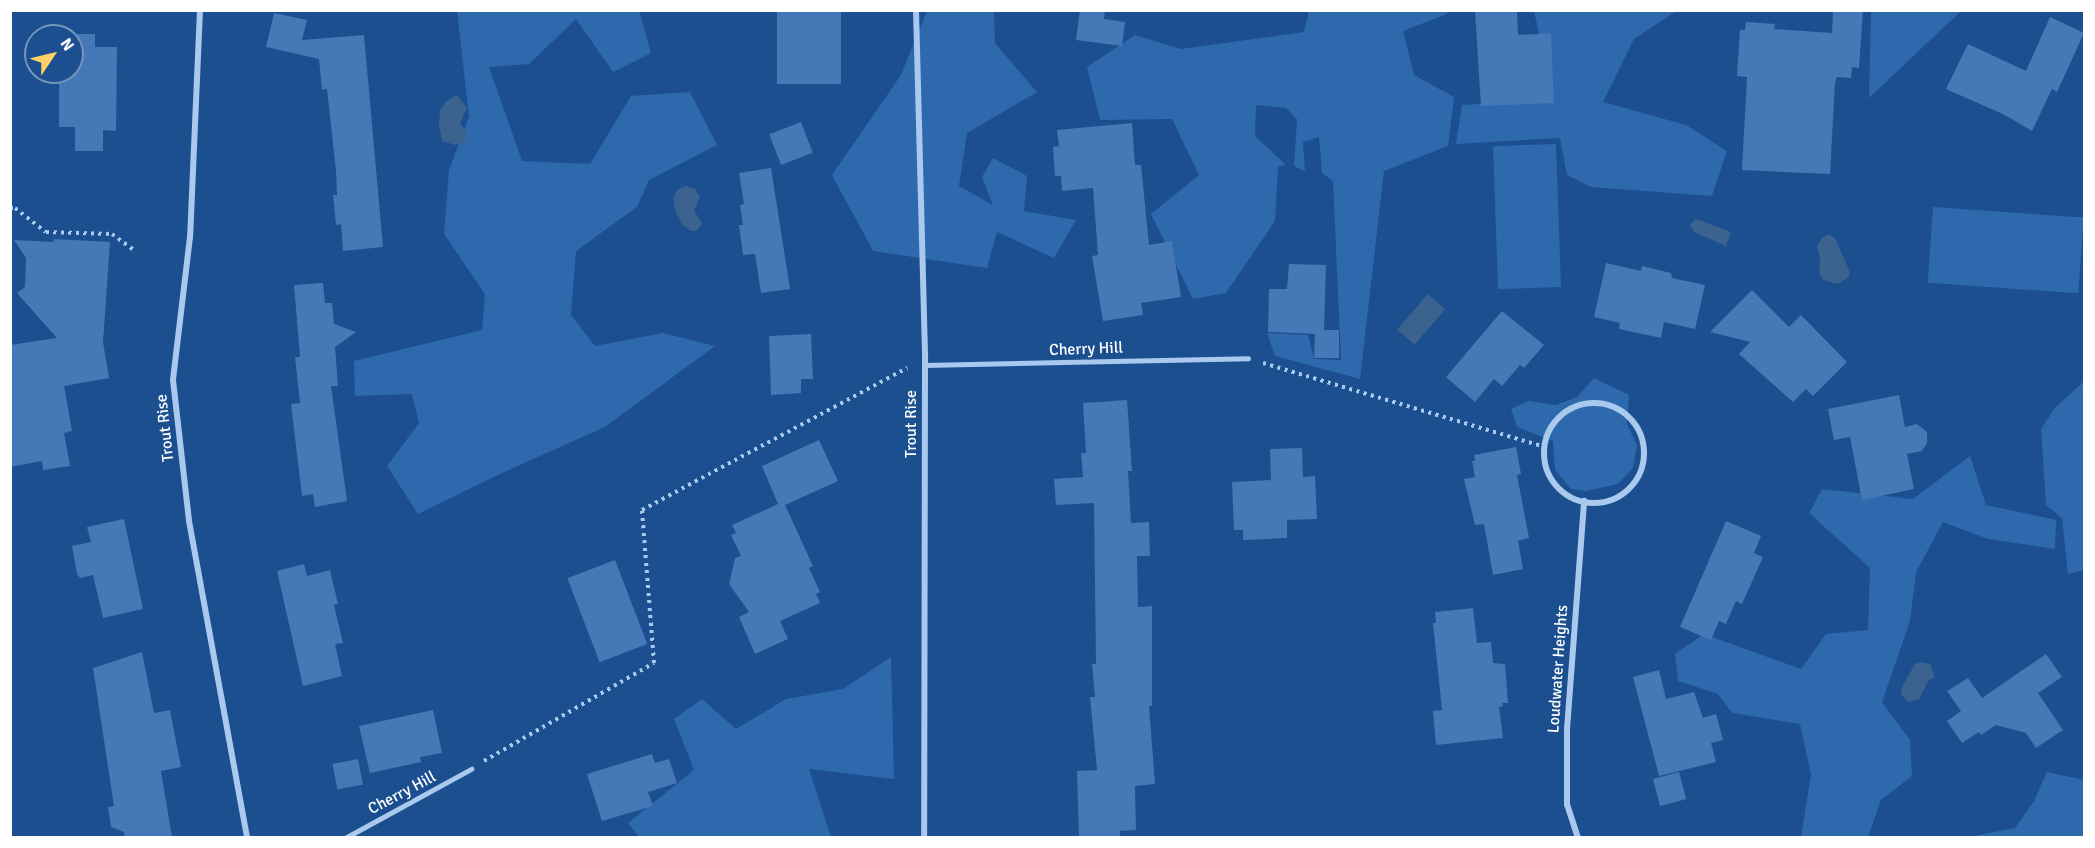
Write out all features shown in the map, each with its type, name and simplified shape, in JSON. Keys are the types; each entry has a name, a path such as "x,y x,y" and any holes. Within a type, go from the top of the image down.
{"street":[{"name":"Trout Rise","path":"200,10 190,237 173,380 189,521 247,837"},
{"name":"Trout Rise","path":"916,10 925,362 924,837"},
{"path":"1598,403 1613,406 1628,415 1638,428 1644,443 1644,460 1639,476 1629,489 1616,498 1600,502 1584,501 1568,495 1556,485 1547,470 1544,447 1554,423 1566,411 1581,404 1598,403"},
{"name":"Loudwater Heights","path":"1578,837 1567,805 1567,729 1584,501"}],"lane":[{"name":"Cherry Hill","path":"925,362 1248,358"},
{"name":"Cherry Hill","path":"345,837 471,769"}],"path":[{"path":"10,208 15,208 46,232 112,234 133,249"},
{"path":"1248,358 1544,447"},
{"path":"471,769 654,663 642,510 925,362"}],"shaded area":[{"path":"1678,10 1634,39 1603,102 1686,125 1727,151 1712,196 1591,187 1567,175 1560,138 1456,144 1462,105 1554,100 1534,11"},
{"path":"1871,10 1961,11 1869,98"},
{"path":"457,11 639,11 651,53 613,72 576,19 529,64 489,67 522,161 590,164 631,96 690,92 717,145 649,180 637,207 576,251 571,315 595,346 663,333 715,346 605,427 418,514 387,466 419,423 412,394 355,396 354,361 482,330 485,294 444,234 449,170 469,117"},
{"path":"927,11 994,11 995,43 1037,92 967,133 959,186 993,205 982,177 993,158 1027,176 1024,211 1076,220 1054,258 997,232 987,268 873,251 832,175 901,75"},
{"path":"1309,11 1447,11 1447,14 1403,31 1414,75 1454,97 1448,146 1384,171 1360,379 1275,356 1267,333 1308,335 1314,359 1341,360 1333,181 1322,173 1319,137 1303,142 1305,171 1294,166 1297,119 1286,108 1256,105 1255,136 1286,165 1278,167 1275,221 1226,293 1193,299 1151,214 1199,175 1172,119 1100,120 1087,67 1135,35 1181,49 1304,32"},
{"path":"457,95 467,108 460,123 466,131 466,141 455,145 442,141 439,125 440,110 446,101"},
{"path":"1556,144 1561,287 1498,289 1493,146"},
{"path":"686,186 695,189 700,197 694,210 702,224 696,231 691,231 682,224 675,210 673,197 678,189"},
{"path":"1933,207 2084,218 2078,293 1928,283"},
{"path":"1696,219 1731,232 1726,246 1694,232 1690,225"},
{"path":"1829,234 1835,238 1849,270 1849,277 1838,284 1823,280 1819,273 1820,258 1817,246 1823,237"},
{"path":"1428,294 1445,309 1415,345 1397,329"},
{"path":"1594,378 1629,395 1627,424 1637,445 1633,468 1618,484 1586,491 1571,489 1555,470 1553,441 1517,427 1511,409 1529,401 1556,405 1577,397"},
{"path":"2084,381 2084,570 2068,574 2062,518 2046,505 2041,429 2055,408"},
{"path":"1970,456 1986,505 2056,520 2055,549 1988,539 1943,522 1916,572 1910,621 1882,702 1910,740 1912,776 1881,800 1868,837 1801,837 1811,775 1800,724 1732,713 1718,694 1678,681 1675,654 1704,634 1801,669 1826,634 1868,630 1870,568 1809,513 1822,489 1913,499"},
{"path":"891,657 894,779 809,769 831,837 639,837 628,823 694,770 674,719 702,699 736,729 786,699 843,689"},
{"path":"1921,662 1930,664 1935,677 1929,680 1919,699 1908,702 1901,694 1902,687 1915,664"},
{"path":"2047,772 2084,780 2084,837 1969,837 2015,828 2034,801"}],"building":[{"path":"777,10 841,10 841,84 777,84"},
{"path":"1080,10 1105,10 1104,19 1125,22 1122,46 1076,40"},
{"path":"1475,10 1517,10 1518,35 1551,33 1554,103 1481,106"},
{"path":"1833,10 1863,10 1859,68 1852,67 1851,78 1837,77 1835,83 1830,174 1742,170 1747,77 1737,76 1740,30 1745,30 1746,22 1775,24 1774,29 1832,33"},
{"path":"274,13 307,20 302,40 364,35 383,247 343,251 341,224 336,225 333,195 337,195 336,171 327,89 322,90 319,59 266,47"},
{"path":"2050,17 2084,33 2057,92 2052,89 2032,131 2005,115 1946,89 1968,44 2026,71"},
{"path":"84,34 95,34 95,47 117,47 116,131 103,130 103,151 75,151 75,127 59,127 59,84 84,84"},
{"path":"801,122 813,153 781,165 769,134"},
{"path":"1132,123 1135,165 1141,165 1149,245 1172,241 1181,297 1141,303 1143,315 1103,321 1092,256 1098,255 1093,188 1062,191 1061,176 1055,176 1053,147 1059,146 1057,130"},
{"path":"771,168 790,289 761,293 755,254 743,255 739,225 743,225 740,205 744,204 739,173"},
{"path":"54,239 110,242 103,342 109,378 64,386 72,431 64,433 70,466 43,470 42,461 10,467 10,345 57,338 17,293 25,287 26,258 14,240 53,242"},
{"path":"1606,263 1641,271 1642,266 1671,273 1672,278 1705,285 1695,329 1664,322 1661,338 1619,329 1620,323 1594,317"},
{"path":"1289,264 1326,265 1324,330 1339,330 1339,358 1314,358 1315,334 1268,332 1269,289 1287,289"},
{"path":"323,283 325,303 332,303 334,324 356,332 335,347 338,386 331,386 347,501 315,507 313,494 302,496 291,404 300,403 295,357 300,357 294,285"},
{"path":"1752,290 1789,327 1801,315 1847,362 1813,396 1806,389 1793,402 1739,354 1750,342 1710,332"},
{"path":"1502,311 1544,345 1524,368 1520,365 1502,386 1494,379 1475,402 1446,377"},
{"path":"811,334 813,379 801,379 801,393 771,395 769,336"},
{"path":"1899,395 1905,427 1917,424 1927,432 1927,443 1922,451 1907,454 1914,489 1862,500 1850,437 1834,440 1828,409"},
{"path":"1127,400 1132,471 1128,471 1131,523 1149,522 1150,556 1137,556 1138,607 1152,606 1152,706 1149,706 1155,784 1135,786 1136,830 1120,831 1120,837 1079,837 1077,771 1097,770 1090,697 1095,697 1092,664 1096,664 1094,503 1056,505 1054,479 1083,477 1081,453 1086,453 1083,403"},
{"path":"819,440 838,481 785,505 813,566 809,568 820,592 816,594 820,603 780,621 788,639 755,654 739,617 749,612 729,584 735,558 741,556 731,535 736,533 732,525 778,504 762,466"},
{"path":"1516,447 1521,474 1517,475 1529,538 1518,541 1523,569 1493,575 1484,524 1475,525 1464,479 1475,477 1472,461 1475,461 1474,455"},
{"path":"1302,448 1303,477 1315,476 1317,519 1287,520 1287,538 1243,540 1243,530 1234,530 1232,482 1271,480 1270,449"},
{"path":"124,519 143,609 103,618 93,575 80,578 77,574 72,546 91,542 87,527"},
{"path":"1726,521 1761,536 1754,553 1763,557 1742,604 1736,601 1726,624 1719,621 1711,640 1680,627"},
{"path":"615,560 647,644 600,662 567,578"},
{"path":"304,564 307,576 330,570 338,604 334,605 343,643 335,644 342,676 303,686 277,571"},
{"path":"1473,608 1477,643 1491,642 1493,663 1505,664 1508,703 1502,703 1503,706 1499,707 1503,738 1436,745 1433,711 1442,710 1433,623 1436,623 1435,612"},
{"path":"142,652 154,713 170,710 181,767 161,771 172,837 125,837 124,832 111,827 108,807 114,806 93,668"},
{"path":"2046,654 2062,677 2038,693 2063,730 2036,748 2026,733 1996,725 1981,735 1979,732 1962,743 1947,721 1961,711 1947,691 1968,678 1982,698"},
{"path":"1659,670 1666,699 1694,692 1703,718 1716,714 1723,740 1711,743 1716,762 1659,776 1633,677"},
{"path":"433,710 442,753 420,757 421,762 370,773 359,726"},
{"path":"652,754 655,763 669,759 677,783 648,792 653,806 602,821 587,774"},
{"path":"358,759 363,785 337,789 332,764"},
{"path":"1679,772 1686,799 1660,806 1653,779"}]}
